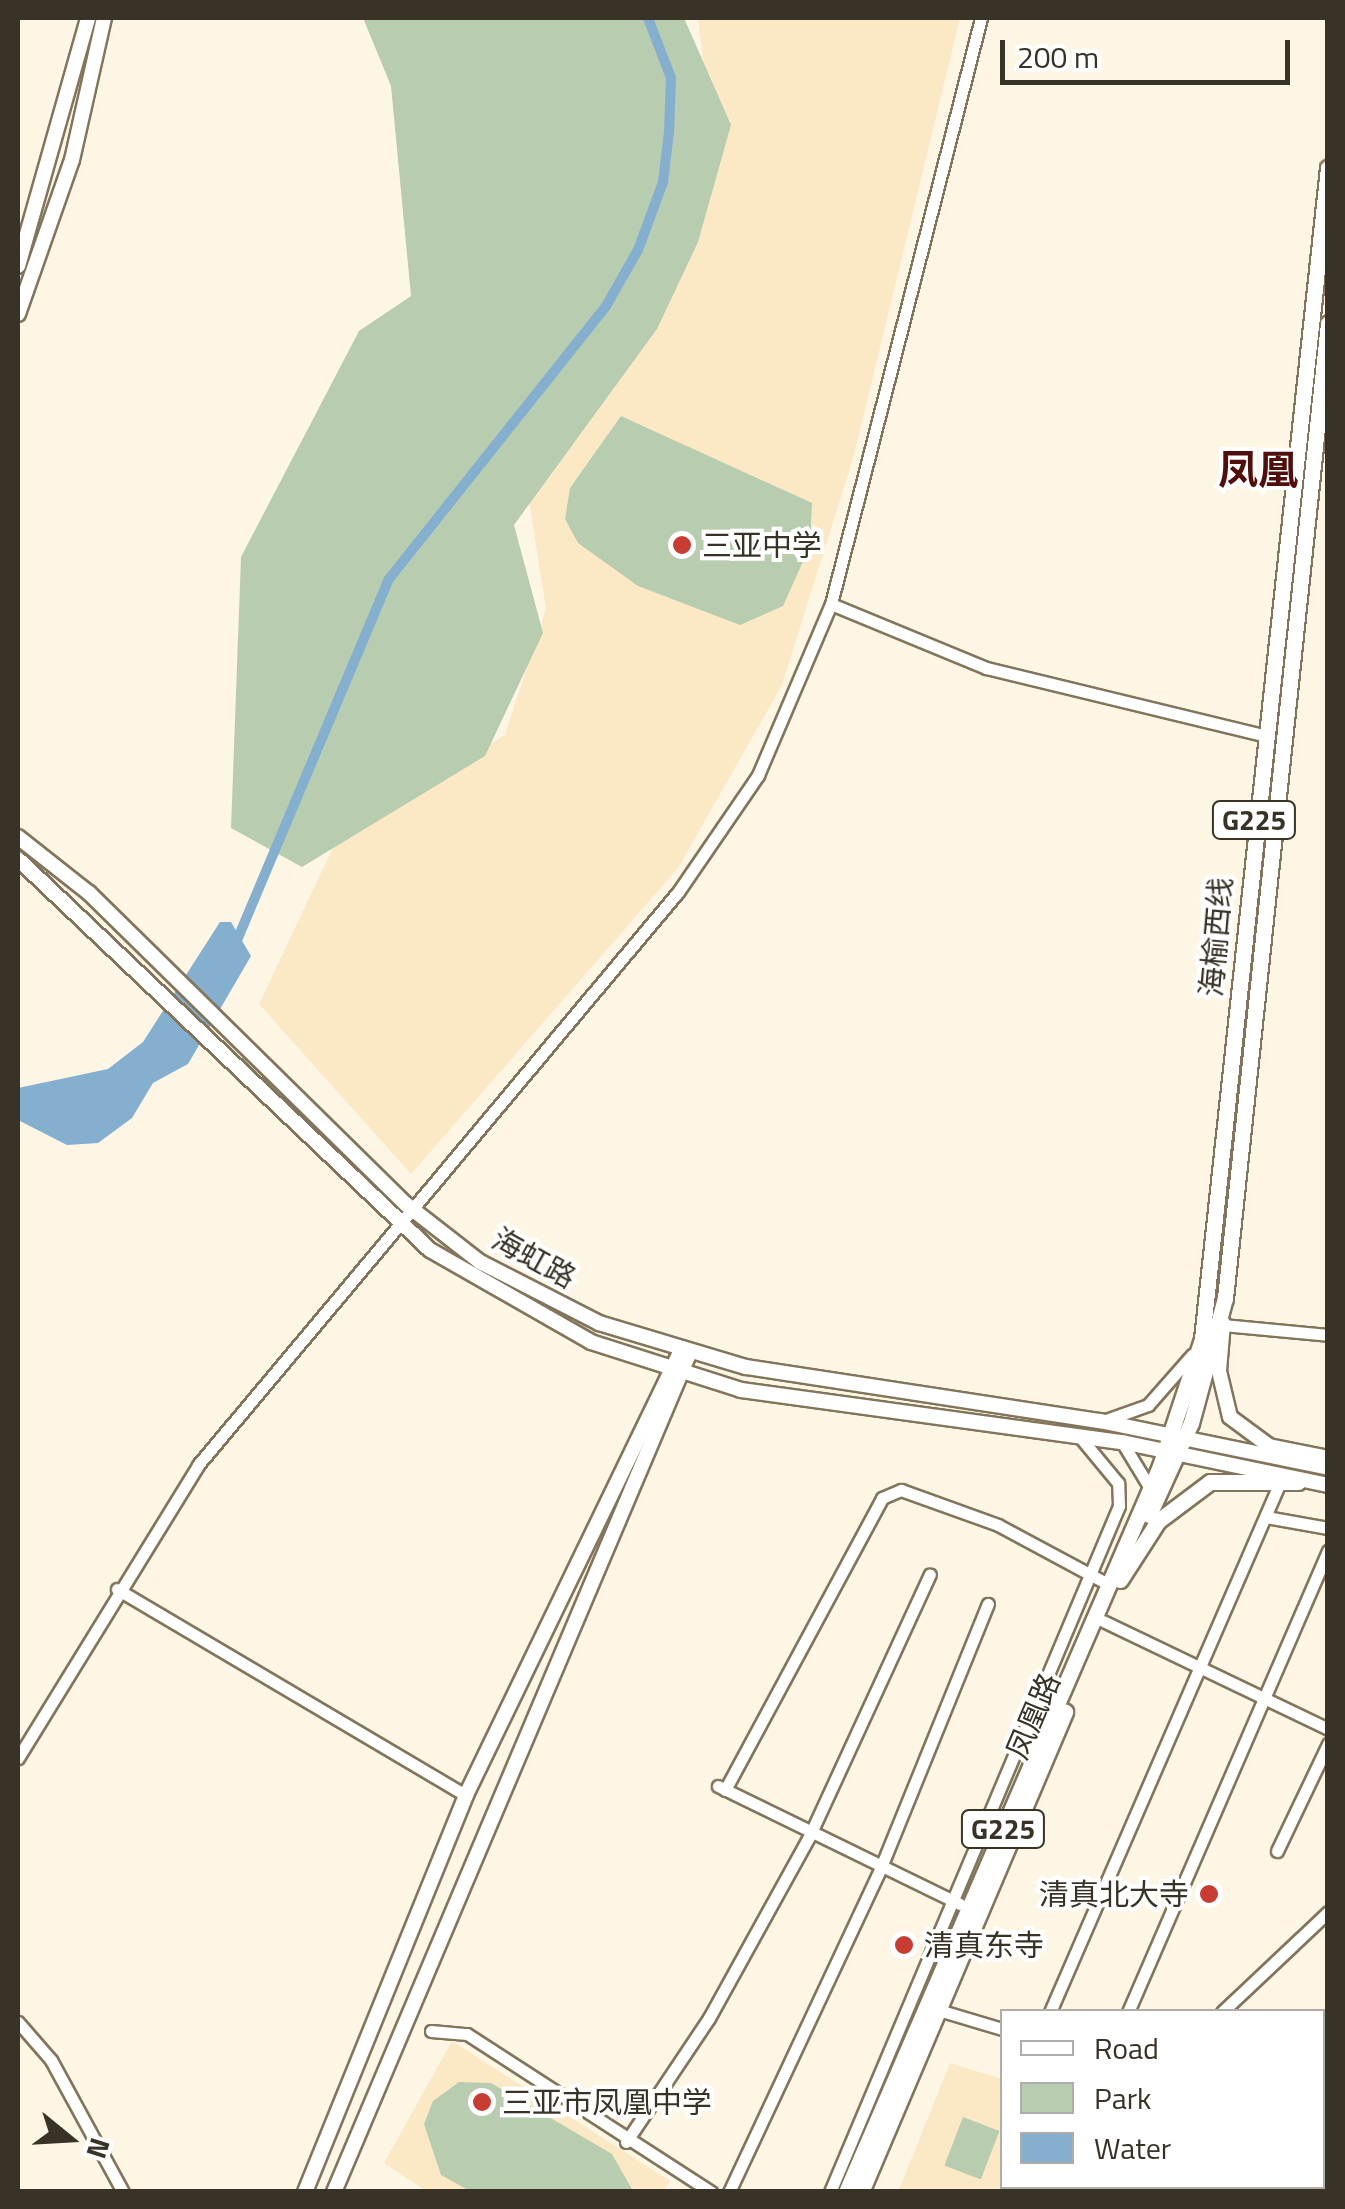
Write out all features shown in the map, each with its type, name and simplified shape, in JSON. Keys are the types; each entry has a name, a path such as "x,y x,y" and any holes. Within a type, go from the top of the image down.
{"highway":[{"name":"海榆西线","path":"1178,1435 1202,1339 1262,735 1328,168"},
{"name":"海榆西线","path":"1115,1581 1178,1435 1225,1298 1328,323"},
{"name":"凤凰路","path":"846,2192 933,2008 1103,1621 1150,1488 1167,1457"},
{"name":"凤凰路","path":"862,2192 933,2008 961,1904 1115,1581 1178,1500 1234,1476 1290,1481"}],"main road":[{"path":"18,266 88,18"},
{"path":"18,314 72,160 104,18"},
{"name":"海虹路","path":"18,837 219,1020 407,1205 519,1285 685,1353 1178,1435"},
{"name":"海虹路","path":"18,859 171,998 207,1038 398,1220 514,1305 678,1375 1122,1442 1167,1457"},
{"path":"1225,1298 1219,1371 1230,1417 1269,1446 1328,1458"},
{"path":"334,2192 397,2026 685,1353"},
{"path":"305,2192 466,1796 678,1375"},
{"path":"1178,1435 1328,1468"},
{"name":"凤凰路","path":"1167,1457 1328,1485"}],"street":[{"path":"18,1758 117,1588 198,1465 407,1205 690,875 758,775 831,604 981,18"},
{"path":"831,604 986,668 1262,735"},
{"path":"1222,1326 1328,1335"},
{"path":"1100,1420 1148,1405 1202,1339"},
{"path":"830,2192 961,1904 1122,1493 1080,1437"},
{"path":"1122,1442 1150,1488"},
{"path":"1051,2009 1207,1663 1266,1517 1290,1481"},
{"path":"961,1904 809,1836 722,1788 882,1498 901,1490 998,1526 1088,1578 1115,1581"},
{"path":"1266,1517 1328,1528"},
{"path":"1129,2009 1328,1552"},
{"path":"626,2142 709,2018 809,1836 930,1574"},
{"path":"117,1588 466,1796"},
{"path":"729,2192 880,1867 988,1604"},
{"path":"1103,1621 1207,1663 1328,1728"},
{"path":"1277,1851 1328,1744"},
{"path":"1225,2009 1328,1912"},
{"path":"933,2008 1000,2028"},
{"path":"18,2022 50,2060 123,2192"},
{"path":"431,2031 467,2034 626,2142 711,2192"}],"shaded area":[{"name":"三亚中学","path":"698,18 960,18 854,455 782,685 678,868 411,1174 259,1004 339,835 505,735 546,609 526,482 710,122"},
{"name":"三亚市凤凰中学","path":"452,2041 670,2181 664,2192 426,2191 384,2163"},
{"path":"950,2063 1000,2078 1000,2189 1016,2191 898,2192"}],"green space":[{"path":"363,18 684,18 731,125 698,242 657,329 514,525 543,633 485,756 302,867 231,828 241,557 359,331 411,296 391,86"},
{"path":"621,416 812,503 810,546 783,606 740,625 638,586 578,543 565,519 570,488"},
{"name":"三亚市凤凰中学","path":"459,2082 491,2083 612,2154 633,2191 470,2191 441,2175 424,2124 433,2101"},
{"path":"963,2117 999,2131 981,2180 944,2166"}],"water":[{"path":"220,922 231,922 251,956 188,1064 153,1083 132,1118 98,1143 67,1145 18,1120 18,1088 108,1069 143,1042"}],"waterway":[{"path":"235,945 389,579 606,306 638,250 663,182 669,132 671,78 648,18"}],"place":[{"name":"三亚中学","path":"682,545"},
{"name":"清真北大寺","path":"1209,1894"},
{"name":"清真东寺","path":"904,1945"},
{"name":"三亚市凤凰中学","path":"482,2102"}],"district":[{"name":"凤凰","path":"1258,470"}]}
